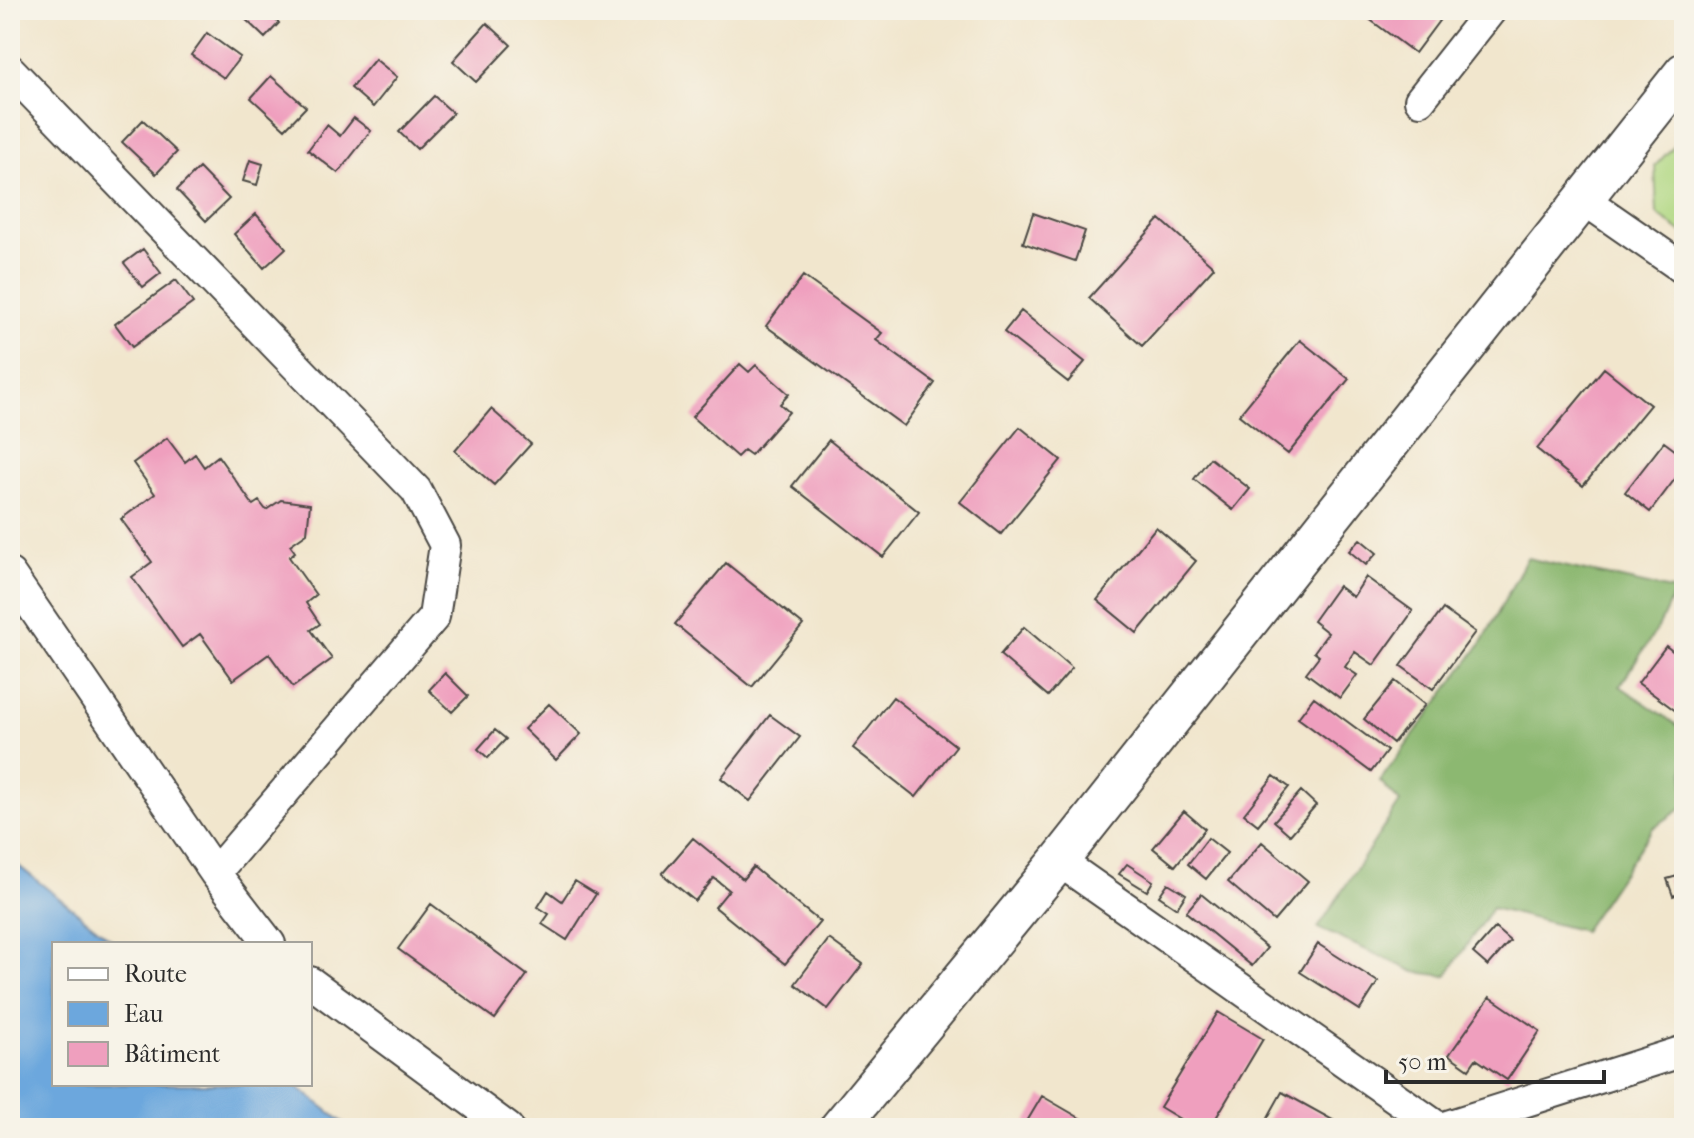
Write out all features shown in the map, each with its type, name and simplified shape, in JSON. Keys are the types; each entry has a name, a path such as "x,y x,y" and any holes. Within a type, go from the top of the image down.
{"street":[{"path":"1420,100 1491,10"},
{"path":"10,70 416,490 445,545 434,617 215,873"},
{"path":"839,1128 1059,861 1684,72"},
{"path":"1583,199 1684,269"},
{"path":"10,574 215,873 268,942"},
{"path":"1059,861 1440,1128 1684,1051"},
{"path":"312,983 508,1128"}],"green space":[{"path":"1684,135 1684,234 1657,214 1655,166"},
{"path":"1527,558 1675,591 1659,626 1620,686 1684,730 1684,807 1653,828 1583,931 1492,908 1446,976 1415,972 1318,928 1400,802 1380,781 1483,641"}],"water":[{"path":"10,859 114,942 52,942 52,1086 297,1086 350,1128 10,1128"}],"building":[{"path":"264,10 279,23 265,38 238,12"},
{"path":"1357,10 1447,10 1415,53"},
{"path":"487,23 511,45 476,82 453,61"},
{"path":"207,33 240,57 224,78 191,55"},
{"path":"375,59 397,77 373,107 351,88"},
{"path":"271,76 306,107 285,129 251,98"},
{"path":"434,96 453,113 417,149 399,132"},
{"path":"354,118 371,131 338,173 308,150 327,125 340,136"},
{"path":"143,120 177,152 156,174 122,142"},
{"path":"250,160 263,164 257,185 243,181"},
{"path":"199,168 229,199 206,221 177,190"},
{"path":"1033,213 1085,231 1075,261 1023,243"},
{"path":"256,214 286,248 264,268 234,234"},
{"path":"1160,219 1214,267 1142,346 1089,298"},
{"path":"143,249 161,273 143,287 124,263"},
{"path":"803,276 882,333 876,340 935,383 904,426 766,326"},
{"path":"176,280 193,303 132,347 115,324"},
{"path":"1021,311 1085,362 1068,382 1004,332"},
{"path":"1300,340 1349,379 1288,454 1239,415"},
{"path":"740,364 749,372 756,365 789,394 780,404 789,412 751,455 744,450 737,457 692,417"},
{"path":"1604,368 1650,405 1583,486 1537,449"},
{"path":"491,409 531,444 494,485 455,451"},
{"path":"1020,427 1061,460 1001,534 960,502"},
{"path":"167,438 185,462 195,454 204,467 218,456 253,505 259,501 266,510 281,500 310,504 307,533 290,545 295,552 289,557 316,595 306,603 320,624 311,630 332,659 293,687 269,654 233,680 200,634 182,647 132,577 152,562 121,519 155,494 133,463"},
{"path":"829,440 919,512 883,557 792,486"},
{"path":"1664,442 1684,457 1684,467 1650,512 1625,492"},
{"path":"1210,458 1250,489 1233,510 1194,479"},
{"path":"1156,527 1196,561 1137,633 1097,600"},
{"path":"1360,539 1377,553 1366,565 1349,551"},
{"path":"726,563 803,625 752,687 675,624"},
{"path":"1366,577 1413,611 1374,665 1355,652 1345,667 1357,675 1340,698 1306,673 1319,656 1314,652 1328,633 1313,621 1338,586 1353,597"},
{"path":"1443,609 1475,632 1433,689 1401,666"},
{"path":"1024,627 1072,668 1048,696 1000,655"},
{"path":"1666,646 1684,660 1684,717 1638,683"},
{"path":"445,673 468,696 452,712 429,690"},
{"path":"1395,681 1425,705 1393,743 1364,719"},
{"path":"893,697 956,746 916,797 853,748"},
{"path":"1314,697 1387,751 1371,772 1298,718"},
{"path":"549,704 581,734 556,760 524,729"},
{"path":"770,715 800,737 750,801 721,778"},
{"path":"495,730 506,739 488,758 478,749"},
{"path":"1274,776 1289,787 1258,825 1244,814"},
{"path":"1301,791 1316,805 1290,835 1274,821"},
{"path":"1184,811 1205,829 1175,866 1153,848"},
{"path":"693,838 743,879 753,867 820,922 785,964 715,907 729,890 714,878 695,901 662,874"},
{"path":"1208,838 1227,853 1206,879 1188,864"},
{"path":"1262,842 1308,881 1274,921 1228,882"},
{"path":"1127,864 1153,881 1147,891 1119,874"},
{"path":"1684,874 1684,892 1673,896 1667,879"},
{"path":"575,881 596,894 567,940 542,924 549,914 538,907 548,891 562,901"},
{"path":"1168,883 1186,894 1177,908 1159,896"},
{"path":"1201,894 1267,948 1252,966 1186,912"},
{"path":"431,904 527,975 495,1019 398,949"},
{"path":"1495,928 1510,941 1488,966 1473,953"},
{"path":"829,939 863,964 828,1009 795,984"},
{"path":"1318,944 1378,982 1360,1010 1300,972"},
{"path":"1684,951 1684,975 1683,975 1676,953"},
{"path":"1490,997 1540,1031 1507,1080 1476,1059 1469,1069 1449,1055"},
{"path":"1218,1012 1263,1039 1210,1128 1195,1128 1160,1107"},
{"path":"1282,1092 1342,1125 1340,1128 1262,1128"},
{"path":"1042,1096 1097,1128 1023,1128"}]}
